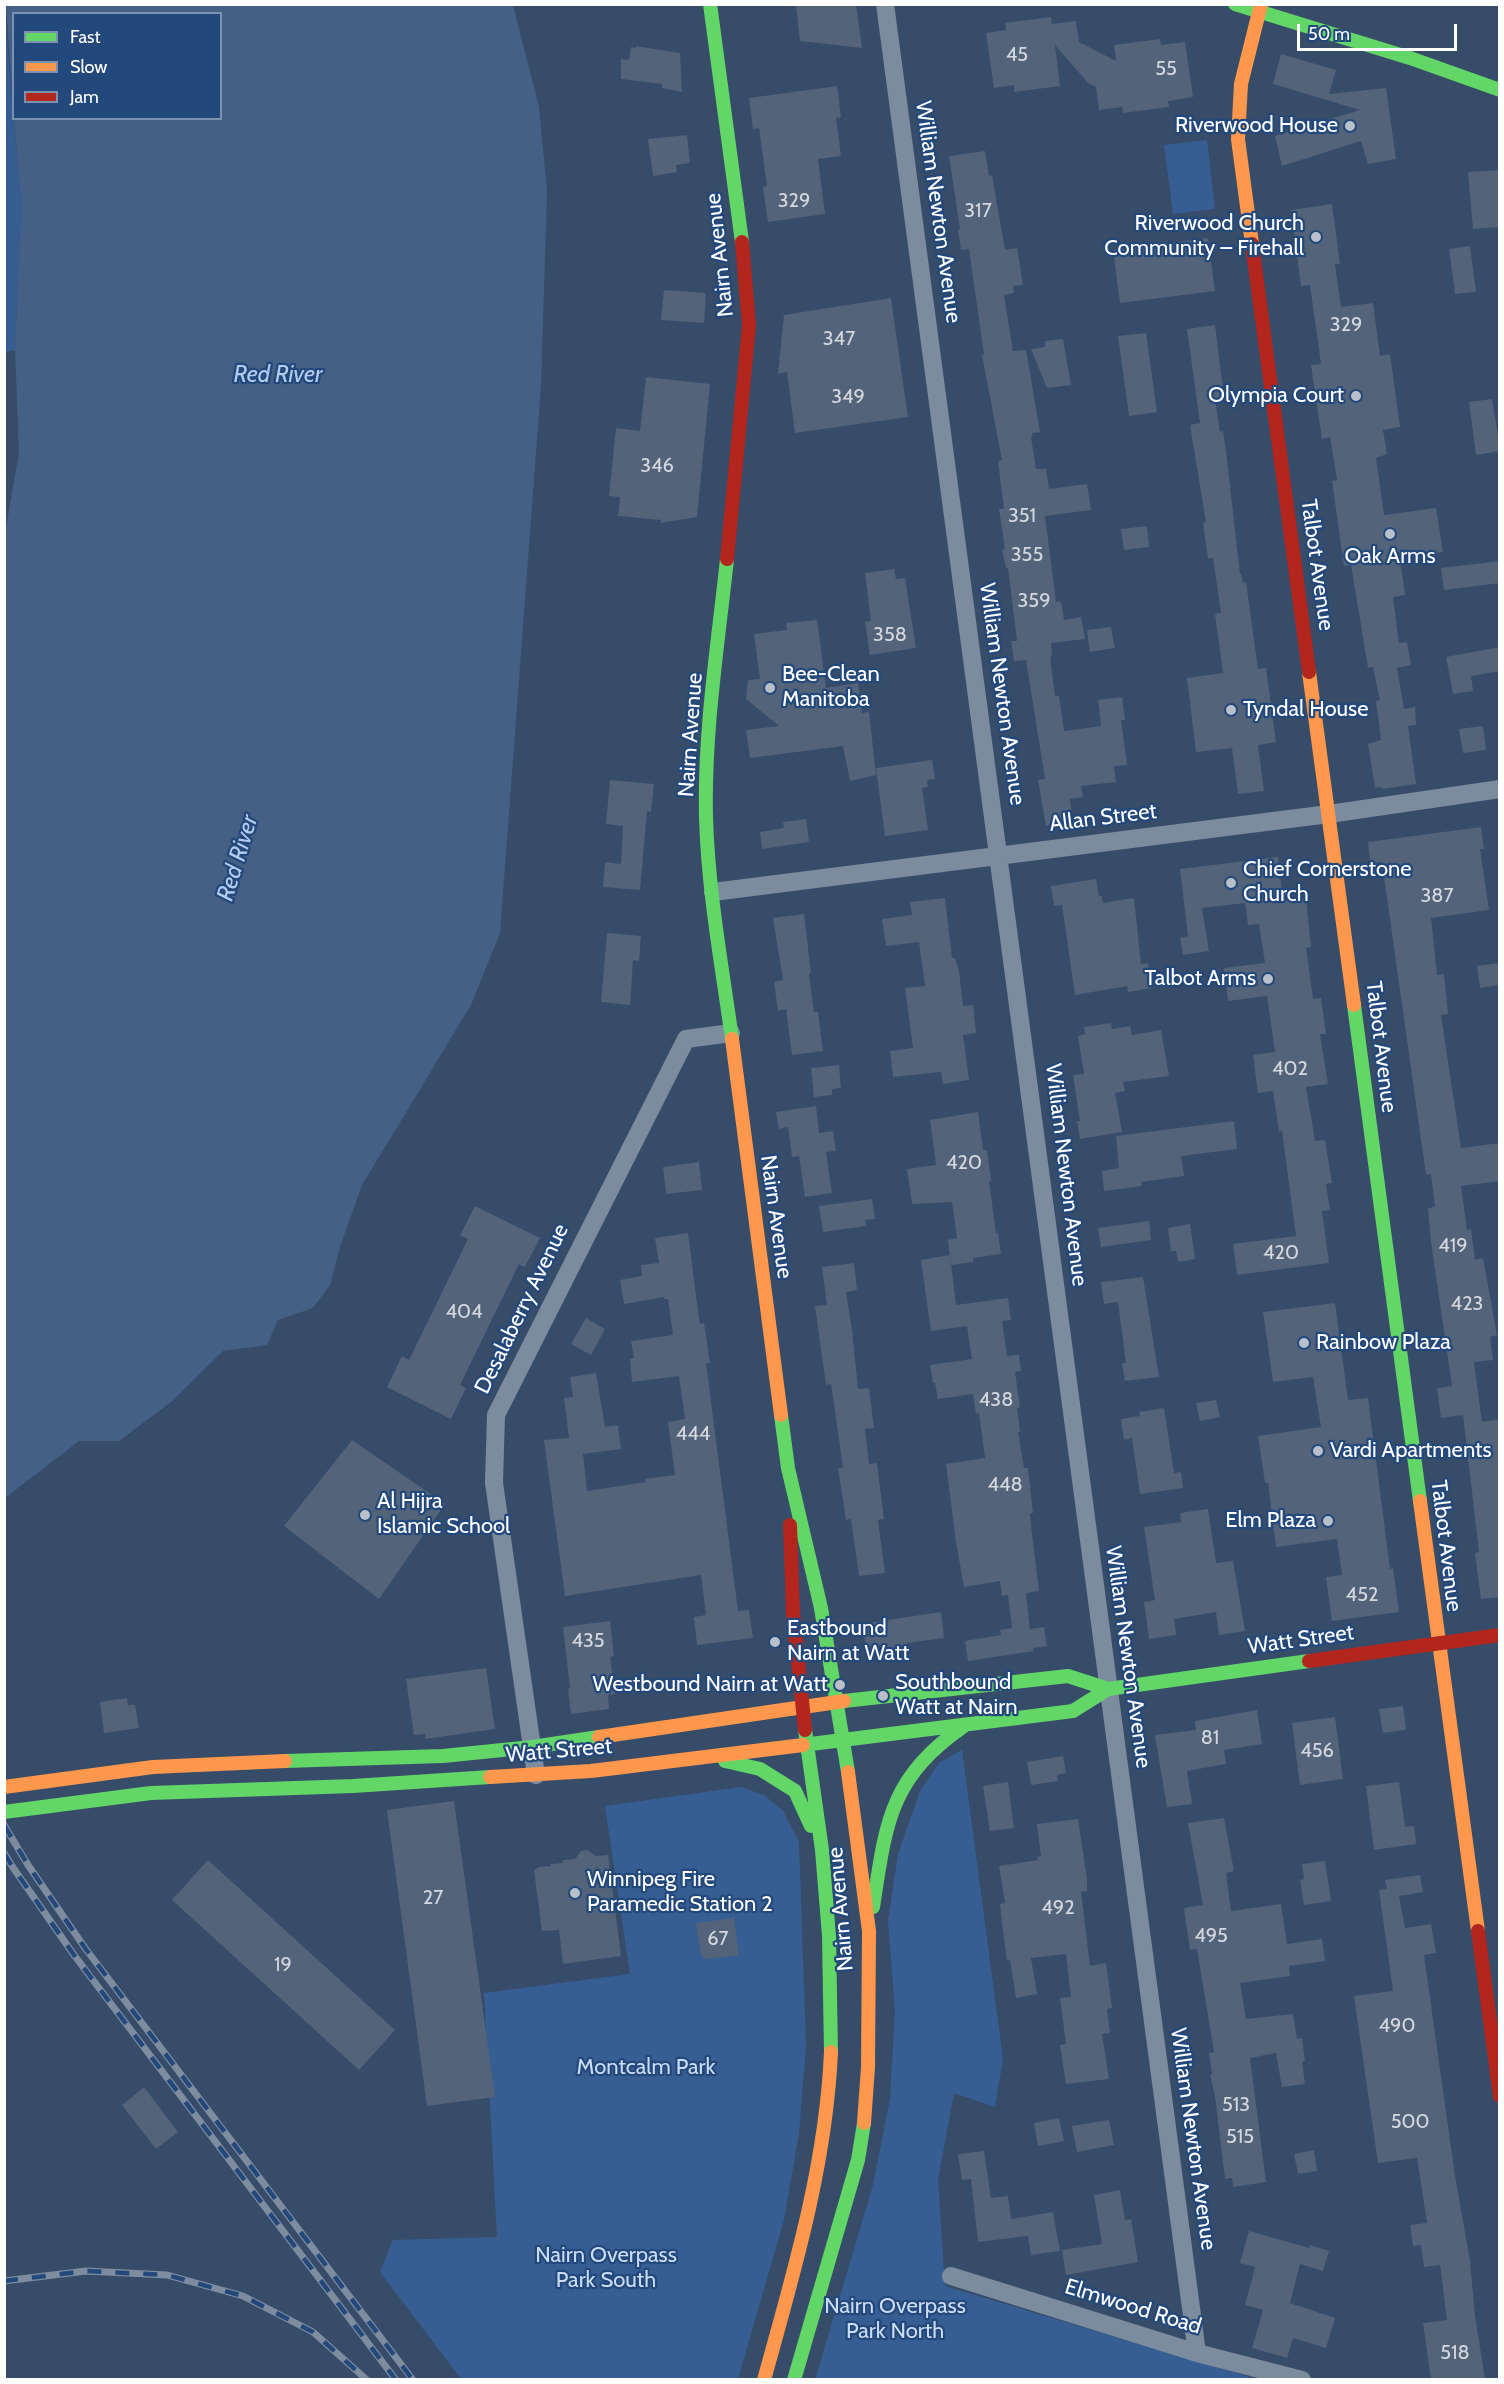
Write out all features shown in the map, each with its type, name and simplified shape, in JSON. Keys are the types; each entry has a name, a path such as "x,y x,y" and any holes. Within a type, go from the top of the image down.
{"main road":[{"name":"Nairn Avenue","path":"710,4 744,255 749,325 709,737 706,817 712,892 788,1468 793,1613 807,1745 822,1850 829,1936 832,2034 829,2099 806,2229 764,2379"},
{"path":"1235,4 1260,8 1500,90"},
{"name":"Talbot Avenue","path":"1260,8 1241,84 1238,139 1437,1643 1500,2096"},
{"name":"Nairn Avenue","path":"788,1468 821,1608 844,1740 869,1931 868,2067 865,2114 858,2160 794,2379"},
{"name":"Watt Street","path":"4,1812 151,1793 353,1786 591,1771 1073,1711 1108,1689 1500,1635"},
{"name":"Watt Street","path":"4,1787 153,1767 443,1756 532,1747 837,1702 1068,1676 1108,1689"},
{"path":"869,1931 888,1823 901,1794 917,1765 941,1742 968,1724"},
{"path":"707,1757 760,1769 795,1791 822,1850"}],"street":[{"name":"William Newton Avenue","path":"885,4 1197,2353"},
{"name":"Allan Street","path":"712,892 1329,814 1500,789"},
{"name":"Desalaberry Avenue","path":"536,1775 494,1484 496,1415 686,1039 731,1033"},
{"name":"Elmwood Road","path":"951,2276 1197,2353 1302,2379"}],"green space":[{"path":"4,5 12,120 14,120 21,203 15,350 5,352"},
{"path":"1207,140 1215,209 1173,214 1164,145"},
{"name":"Nairn Overpass Park North","path":"962,1750 1003,2059 995,2107 954,2093 938,2180 945,2286 1256,2379 815,2380 873,2185 890,2099 895,2010 888,1920 898,1854 920,1791 939,1763"},
{"path":"741,1787 764,1795 783,1811 799,1842 806,2046 799,2133 784,2220 738,2379 461,2379 380,2272 393,2240 497,2237 484,1993 630,1974 605,1806"}],"water":[{"name":"Red River","path":"6,5 513,5 539,107 547,191 541,386 500,933 471,1005 362,1185 340,1247 330,1285 313,1308 278,1320 267,1345 223,1351 171,1402 119,1441 79,1441 5,1498 4,539 19,452 15,350 21,203 14,120 222,120 222,12 12,12 12,93"}],"building":[{"path":"796,4 856,4 862,48 800,41"},
{"path":"1051,17 1052,24 1076,21 1079,42 1116,61 1114,45 1160,39 1161,45 1185,42 1193,97 1168,101 1169,107 1123,113 1122,107 1099,110 1096,87 1088,83 1055,45 1060,86 1014,92 1014,85 994,88 986,33 1006,30 1005,23"},
{"path":"631,47 680,53 682,92 662,88 662,84 621,79 621,59 629,60"},
{"name":"Riverwood House","path":"1281,54 1336,70 1329,94 1386,88 1396,159 1368,164 1361,141 1282,166 1275,136 1360,110 1273,84"},
{"path":"837,86 841,117 836,118 841,156 818,159 825,214 768,222 763,187 767,186 759,128 753,129 749,98"},
{"path":"687,135 690,163 676,165 677,172 653,176 648,139"},
{"path":"985,151 989,176 992,175 1005,250 1017,248 1023,285 1013,286 1014,293 1004,295 1013,351 1026,350 1040,432 1032,433 1031,437 1036,469 1046,469 1049,489 1087,484 1091,510 1045,516 1056,602 1061,601 1064,620 1081,617 1085,639 1051,643 1052,656 1050,657 1055,696 1059,696 1064,731 1101,726 1098,700 1122,697 1125,720 1121,720 1127,765 1114,766 1116,782 1081,786 1083,797 1070,799 1073,822 1046,826 1038,780 1045,779 1026,660 1014,661 1011,641 1017,641 1008,568 1006,568 1002,550 1005,549 999,509 1004,509 998,461 1002,460 982,355 984,355 969,249 961,250 949,156"},
{"path":"1500,170 1500,227 1473,229 1468,172"},
{"path":"1332,204 1340,264 1335,264 1341,307 1373,303 1380,356 1390,354 1400,427 1383,430 1387,454 1376,458 1384,515 1436,508 1443,552 1400,558 1405,595 1393,597 1399,643 1407,642 1411,665 1397,668 1404,709 1415,707 1416,725 1408,726 1416,784 1382,789 1382,787 1375,788 1368,744 1381,740 1376,701 1380,700 1373,667 1368,668 1351,565 1344,566 1332,481 1337,480 1330,437 1322,439 1311,365 1321,364 1310,285 1301,286 1291,210"},
{"path":"1208,238 1215,291 1120,303 1113,250"},
{"path":"1470,246 1476,292 1455,294 1449,249"},
{"path":"664,290 706,293 704,323 661,320"},
{"path":"891,298 908,417 795,433 787,372 778,374 784,315"},
{"path":"1215,325 1224,397 1215,399 1220,432 1223,431 1226,451 1240,574 1243,583 1246,582 1258,669 1266,668 1276,742 1258,745 1264,791 1238,794 1232,748 1196,752 1187,678 1223,673 1215,614 1221,613 1213,558 1208,558 1203,523 1206,522 1190,425 1200,423 1187,329"},
{"path":"1146,333 1157,412 1129,416 1118,336"},
{"path":"1063,339 1071,385 1047,388 1031,349 1045,347 1045,341"},
{"path":"646,377 710,384 697,517 660,523 661,520 618,516 620,497 609,496 616,428 640,431"},
{"path":"1492,399 1497,434 1500,433 1500,451 1476,455 1469,402"},
{"path":"1147,526 1149,547 1124,550 1121,529"},
{"path":"1500,561 1500,583 1444,590 1441,568"},
{"path":"894,569 896,579 905,578 916,648 870,655 865,622 871,621 865,573"},
{"path":"817,620 826,688 858,683 862,713 869,712 876,775 850,781 843,746 750,758 746,730 779,726 746,699 748,680 760,679 754,634 787,630 786,623"},
{"path":"1111,627 1115,648 1090,652 1087,630"},
{"path":"1500,647 1500,671 1471,676 1473,691 1453,694 1446,657"},
{"path":"1483,726 1486,750 1463,753 1459,729"},
{"path":"932,760 935,779 927,780 928,787 922,788 928,830 885,836 876,768"},
{"path":"610,780 654,784 651,812 647,811 640,890 603,887 605,862 621,864 623,826 606,824"},
{"path":"806,819 809,842 762,849 760,832 784,828 783,822"},
{"path":"1481,827 1484,849 1480,849 1489,910 1431,918 1437,975 1444,974 1448,1014 1441,1015 1461,1148 1500,1143 1500,1181 1461,1186 1467,1230 1471,1229 1475,1260 1483,1258 1497,1335 1490,1337 1493,1360 1474,1362 1482,1422 1500,1419 1500,1597 1481,1599 1475,1553 1479,1552 1463,1415 1441,1418 1437,1388 1452,1386 1431,1242 1428,1208 1435,1207 1431,1174 1426,1175 1382,862 1370,863 1368,842"},
{"path":"1278,857 1283,901 1306,898 1311,947 1306,948 1313,999 1321,998 1326,1034 1320,1034 1328,1084 1306,1087 1315,1141 1325,1140 1332,1183 1326,1184 1330,1210 1322,1211 1329,1263 1237,1275 1233,1244 1296,1236 1282,1131 1279,1132 1273,1091 1258,1093 1253,1055 1275,1052 1267,996 1228,1001 1224,968 1265,963 1259,924 1248,925 1245,903 1202,908 1209,951 1183,955 1180,938 1188,936 1180,869"},
{"path":"1096,879 1099,896 1102,896 1103,903 1134,898 1141,964 1148,963 1152,988 1128,992 1127,986 1075,995 1062,905 1054,906 1051,886"},
{"path":"945,898 952,958 955,958 959,971 963,1006 973,1005 976,1033 963,1035 969,1080 943,1084 941,1072 893,1077 890,1051 913,1048 905,988 925,986 919,942 886,946 882,919 912,915 910,902"},
{"path":"804,914 814,1012 818,1012 823,1051 792,1055 786,1009 778,1011 774,982 783,980 773,918"},
{"path":"607,933 641,936 639,961 633,960 630,1005 601,1002"},
{"path":"1500,963 1500,985 1480,988 1477,966"},
{"path":"1111,1023 1112,1029 1130,1026 1132,1035 1161,1030 1169,1076 1123,1082 1125,1091 1115,1093 1122,1132 1080,1139 1077,1121 1080,1121 1073,1075 1084,1074 1078,1036 1085,1034 1084,1027"},
{"path":"839,1065 841,1088 832,1089 832,1095 814,1097 811,1068"},
{"path":"816,1106 819,1133 833,1131 836,1151 826,1152 832,1193 805,1197 799,1156 792,1157 788,1127 779,1129 776,1112"},
{"path":"978,1112 983,1150 987,1150 996,1233 998,1233 1001,1254 973,1258 973,1262 951,1265 948,1240 957,1238 952,1202 912,1204 907,1169 936,1165 930,1120"},
{"path":"1234,1121 1237,1149 1181,1156 1184,1176 1141,1182 1142,1186 1104,1191 1102,1171 1119,1168 1116,1136"},
{"path":"699,1162 702,1190 666,1194 663,1167"},
{"path":"872,1199 875,1219 865,1220 866,1226 823,1232 819,1206"},
{"path":"475,1206 540,1238 525,1267 519,1264 460,1385 466,1388 451,1419 387,1387 402,1356 409,1360 468,1239 460,1235"},
{"path":"1149,1221 1151,1240 1101,1247 1098,1228"},
{"path":"1190,1224 1195,1259 1178,1262 1176,1251 1171,1251 1168,1228"},
{"path":"688,1233 700,1324 704,1323 710,1363 706,1363 738,1611 749,1610 753,1638 697,1645 694,1617 706,1615 701,1575 565,1596 544,1440 569,1438 564,1398 573,1397 570,1377 596,1373 605,1427 618,1425 621,1449 583,1454 587,1491 675,1475 668,1422 685,1419 679,1376 632,1382 630,1359 634,1358 631,1341 673,1335 668,1299 664,1297 624,1304 620,1280 642,1276 641,1265 659,1263 655,1238"},
{"path":"950,1255 956,1305 1008,1298 1011,1320 1002,1321 1007,1356 1019,1355 1021,1371 1015,1372 1020,1407 1017,1408 1020,1432 1018,1432 1024,1468 1028,1468 1033,1513 1030,1513 1031,1526 1039,1591 1026,1593 1030,1629 1044,1627 1047,1646 1033,1648 1034,1651 968,1661 965,1641 1001,1635 1000,1630 1012,1628 1008,1595 1002,1596 1000,1581 964,1587 956,1542 946,1464 985,1458 979,1413 976,1414 973,1394 938,1399 935,1383 933,1383 930,1365 972,1359 967,1326 931,1331 921,1260"},
{"path":"854,1263 857,1290 846,1292 858,1389 869,1388 874,1428 865,1429 869,1464 877,1463 884,1519 878,1520 885,1573 859,1576 851,1519 846,1520 838,1468 843,1468 838,1432 831,1384 826,1385 815,1306 827,1305 822,1267"},
{"path":"1143,1277 1159,1377 1125,1381 1122,1363 1126,1363 1118,1302 1104,1304 1101,1282"},
{"path":"1335,1303 1348,1400 1368,1398 1390,1569 1393,1568 1399,1612 1332,1621 1326,1577 1342,1575 1337,1539 1276,1547 1268,1483 1265,1483 1258,1436 1321,1427 1313,1377 1273,1382 1263,1312"},
{"path":"586,1318 605,1329 591,1355 571,1344"},
{"path":"1216,1400 1220,1417 1200,1421 1196,1403"},
{"path":"1164,1408 1174,1473 1181,1472 1183,1488 1140,1494 1132,1438 1124,1440 1121,1419 1140,1416 1139,1412"},
{"name":"Al Hijra Islamic School","path":"352,1440 445,1504 379,1599 284,1526"},
{"path":"1208,1509 1216,1563 1233,1561 1245,1631 1219,1635 1216,1612 1174,1619 1176,1635 1149,1639 1144,1602 1155,1600 1144,1527 1181,1522 1180,1513"},
{"path":"941,1612 944,1638 907,1643 908,1646 888,1649 887,1644 866,1647 862,1624"},
{"path":"610,1621 614,1656 610,1657 615,1694 608,1695 609,1709 571,1714 563,1627"},
{"path":"486,1668 495,1729 425,1739 425,1734 414,1735 406,1679"},
{"path":"127,1698 128,1705 135,1705 139,1728 104,1733 100,1702"},
{"path":"1403,1706 1406,1730 1383,1733 1379,1709"},
{"path":"1257,1710 1262,1744 1224,1750 1226,1764 1187,1771 1192,1804 1167,1807 1155,1735 1196,1730 1195,1721"},
{"path":"1335,1717 1343,1779 1300,1785 1292,1723"},
{"path":"1063,1756 1066,1773 1057,1775 1058,1781 1031,1785 1027,1762"},
{"path":"1008,1782 1014,1828 990,1831 983,1786"},
{"path":"1399,1782 1405,1827 1414,1826 1416,1844 1374,1850 1366,1786"},
{"path":"454,1801 495,2097 427,2106 387,1810"},
{"path":"1224,1818 1234,1871 1226,1873 1231,1911 1281,1904 1287,1944 1322,1939 1325,1961 1289,1966 1290,1976 1240,1983 1246,2019 1293,2014 1297,2039 1302,2038 1305,2084 1282,2087 1276,2053 1250,2058 1266,2182 1233,2187 1232,2178 1225,2179 1215,2096 1210,2075 1212,2075 1209,2053 1214,2052 1197,1949 1190,1950 1184,1908 1203,1905 1188,1823"},
{"path":"1078,1819 1087,1879 1087,1891 1081,1892 1090,1966 1106,1963 1112,2008 1107,2009 1110,2033 1102,2034 1109,2079 1066,2084 1060,2045 1066,2044 1060,1998 1071,1997 1066,1954 1031,1958 1037,1994 1016,1998 1010,1960 1007,1961 1002,1923 1000,1904 1005,1903 999,1866 1038,1860 1037,1857 1041,1856 1037,1824"},
{"name":"Winnipeg Fire Paramedic Station 2","path":"588,1850 596,1856 608,1855 621,1956 563,1964 559,1930 542,1931 534,1870 551,1866 550,1864 563,1863 563,1860 575,1859 581,1851"},
{"path":"208,1860 395,2030 359,2070 172,1900"},
{"path":"1325,1861 1331,1901 1304,1905 1300,1880 1304,1879 1302,1864"},
{"path":"1420,1875 1423,1892 1399,1896 1405,1928 1431,1924 1436,1953 1424,1955 1455,2176 1470,2261 1475,2316 1485,2379 1431,2379 1423,2323 1447,2320 1440,2265 1424,2267 1421,2245 1413,2246 1410,2225 1427,2223 1417,2158 1378,2163 1354,1996 1393,1991 1379,1890 1387,1889 1385,1880"},
{"path":"734,1918 739,1955 706,1959 701,1955 696,1923"},
{"path":"144,2087 178,2132 156,2149 122,2105"},
{"path":"1059,2118 1064,2141 1038,2146 1034,2123"},
{"path":"1109,2120 1114,2145 1077,2152 1072,2126"},
{"path":"1314,2150 1317,2171 1298,2174 1294,2154"},
{"path":"984,2151 991,2198 1008,2196 1011,2219 1053,2212 1060,2251 1031,2255 1028,2236 978,2242 971,2179 962,2180 958,2154"},
{"path":"1120,2190 1125,2220 1131,2219 1138,2262 1066,2275 1062,2250 1102,2244 1094,2195"},
{"path":"1249,2231 1309,2248 1310,2245 1329,2251 1323,2271 1300,2264 1290,2303 1335,2318 1326,2348 1293,2338 1287,2358 1252,2348 1263,2310 1245,2305 1255,2267 1240,2263"}],"railway":[{"path":"4,1825 28,1865 85,1948 413,2380"},
{"path":"4,1853 74,1955 396,2380"},
{"path":"4,2281 86,2271 167,2275 243,2296 313,2332 367,2380"}],"traffic: fast":[{"path":"710,4 742,242"},
{"path":"1235,4 1410,58 1500,90"},
{"path":"727,559 709,720 706,817 712,901 732,1039"},
{"path":"1354,1005 1420,1501"},
{"path":"781,1415 788,1468 821,1608 848,1772"},
{"path":"803,1745 1073,1711 1108,1689 1309,1661"},
{"path":"844,1701 1068,1676 1108,1689"},
{"path":"873,1907 882,1851 895,1804 920,1764 939,1745 964,1726"},
{"path":"805,1730 822,1850 829,1936 831,2052"},
{"path":"285,1761 443,1756 532,1747 599,1737"},
{"path":"725,1761 760,1769 795,1791 811,1826"},
{"path":"4,1812 151,1793 353,1786 490,1777"},
{"path":"794,2380 858,2160 864,2123"}],"traffic: slow":[{"path":"1252,244 1238,139 1241,84 1261,4"},
{"path":"1309,672 1354,1005"},
{"path":"732,1039 781,1415"},
{"path":"1420,1501 1478,1931"},
{"path":"599,1737 844,1701"},
{"path":"490,1777 591,1771 803,1745"},
{"path":"4,1787 153,1767 285,1761"},
{"path":"848,1772 869,1931 868,2067 864,2123"},
{"path":"764,2380 797,2259 816,2177 823,2136 831,2052"}],"traffic: jam":[{"path":"727,559 749,325 742,242"},
{"path":"1252,244 1309,672"},
{"path":"790,1525 793,1613 805,1730"},
{"path":"1309,1661 1500,1635"},
{"path":"1478,1931 1500,2096"}],"place":[{"name":"Riverwood House","path":"1350,126"},
{"name":"Riverwood Church Community – Firehall","path":"1316,237"},
{"name":"Olympia Court","path":"1356,396"},
{"name":"Oak Arms","path":"1390,534"},
{"name":"Bee-Clean Manitoba","path":"770,688"},
{"name":"Tyndal House","path":"1231,710"},
{"name":"Chief Cornerstone Church","path":"1231,883"},
{"name":"Talbot Arms","path":"1268,979"},
{"name":"Rainbow Plaza","path":"1304,1343"},
{"name":"Vardi Apartments","path":"1318,1451"},
{"name":"Al Hijra Islamic School","path":"365,1515"},
{"name":"Elm Plaza","path":"1328,1521"},
{"name":"Eastbound Nairn at Watt","path":"775,1642"},
{"name":"Westbound Nairn at Watt","path":"840,1685"},
{"name":"Southbound Watt at Nairn","path":"883,1696"},
{"name":"Winnipeg Fire Paramedic Station 2","path":"575,1893"}],"park label":[{"name":"Montcalm Park","path":"646,2068"},
{"name":"Nairn Overpass Park South","path":"606,2268"}]}
